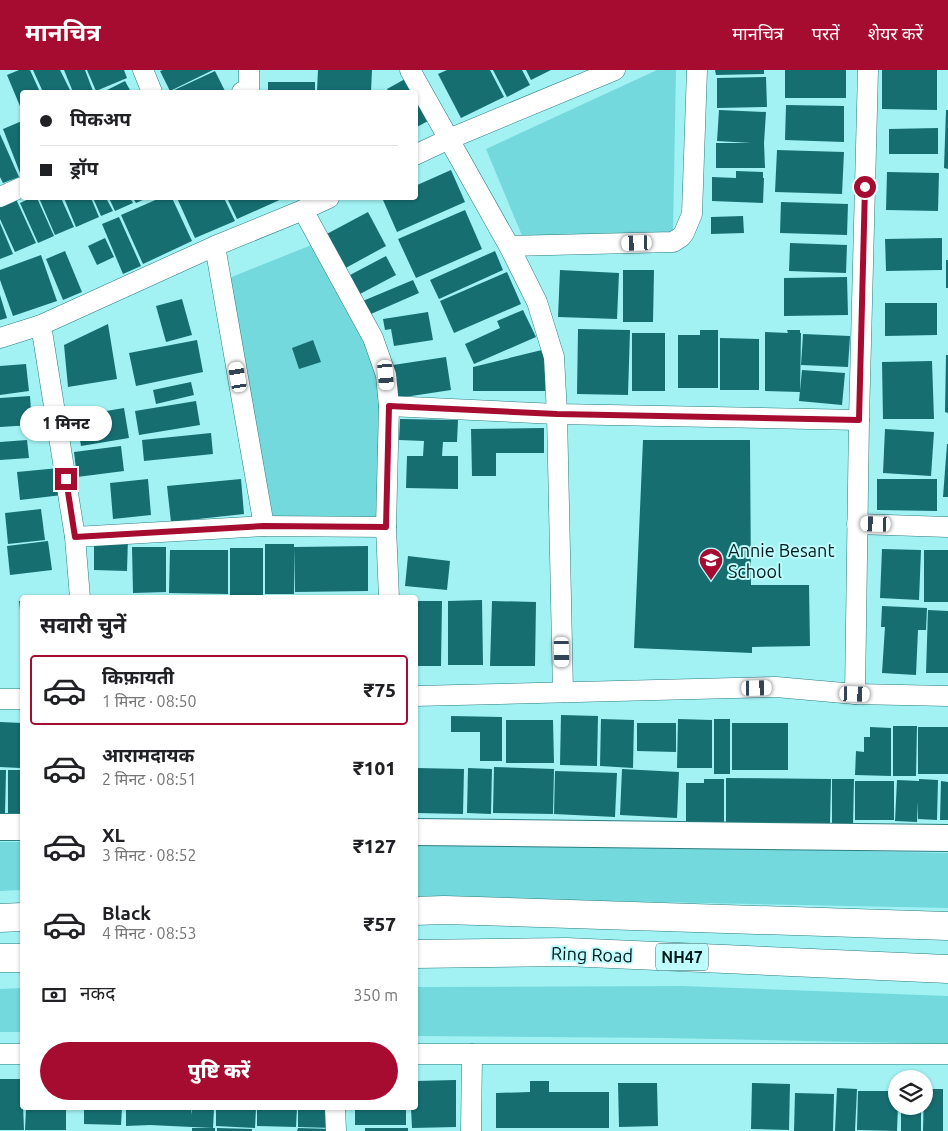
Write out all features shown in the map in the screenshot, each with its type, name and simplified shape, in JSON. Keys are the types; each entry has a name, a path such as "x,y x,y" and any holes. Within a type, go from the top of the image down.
{"highway":[{"path":"418,910 948,926"},
{"path":"0,918 20,917"},
{"name":"Ring Road","path":"418,954 566,952 948,969"},
{"path":"0,958 20,958"}],"street":[{"path":"143,70 151,90"},
{"path":"247,90 249,89 249,70"},
{"path":"410,70 509,246 537,302 554,357 563,692"},
{"path":"418,154 615,70"},
{"path":"509,246 673,242 681,237 692,214 697,70"},
{"path":"855,694 859,420 868,70"},
{"path":"0,197 20,188"},
{"path":"0,338 41,325 215,246 325,200"},
{"path":"303,210 373,338 386,375 389,406 386,527 389,595"},
{"path":"215,246 264,526"},
{"path":"41,325 75,537 80,595"},
{"path":"389,406 557,414 859,420"},
{"path":"857,524 948,527"},
{"path":"75,537 264,526 386,527"},
{"path":"418,696 776,687 855,694 948,696"},
{"path":"0,699 20,699"},
{"path":"0,827 20,828"},
{"path":"418,832 948,838"},
{"path":"0,1054 20,1054"},
{"path":"418,1054 948,1054"},
{"path":"471,1131 472,1054"},
{"path":"335,1110 336,1131"}],"shaded area":[{"path":"657,70 676,70 673,233 523,238 486,149"},
{"path":"319,242 369,335 386,397 381,519 273,517 229,278"},
{"path":"418,841 948,853 948,908 418,897"},
{"path":"0,842 20,842 20,890 0,891"},
{"path":"682,986 948,996 948,1044 665,1038 418,1036 418,987"},
{"path":"20,988 20,1032 0,1032 0,989"}],"building":[{"path":"19,70 30,70 39,90 20,90 20,106 7,75"},
{"path":"33,70 60,70 70,90 42,90"},
{"path":"64,70 85,70 93,90 72,90"},
{"path":"87,70 124,70 127,78 96,90"},
{"path":"213,70 172,90 170,90 160,71"},
{"path":"318,70 372,70 371,90 317,90"},
{"path":"447,70 490,70 504,97 461,118 438,74"},
{"path":"493,70 522,70 530,85 507,97"},
{"path":"526,70 551,70 531,80"},
{"path":"715,70 764,70 764,74 716,75"},
{"path":"785,70 846,70 846,98 785,98"},
{"path":"882,70 937,70 937,110 882,109"},
{"path":"215,71 224,90 174,90"},
{"path":"766,77 767,107 717,108 717,78"},
{"path":"405,79 411,90 388,90"},
{"path":"125,81 130,90 107,90"},
{"path":"268,82 315,82 315,90 268,90"},
{"path":"418,103 428,121 418,126"},
{"path":"786,105 844,106 844,142 785,140"},
{"path":"719,110 766,112 765,168 716,168 716,143 751,143 717,141"},
{"path":"946,110 948,110 948,169 944,168"},
{"path":"20,122 20,173 3,129"},
{"path":"938,128 938,154 889,154 889,129"},
{"path":"0,134 19,177 3,183 0,177"},
{"path":"777,150 844,152 842,194 775,192"},
{"path":"451,170 465,202 397,232 383,200 418,200 418,185"},
{"path":"736,171 763,172 763,203 712,201 712,177 736,178"},
{"path":"887,172 939,173 938,211 886,210"},
{"path":"16,199 36,243 15,252 0,219 0,206"},
{"path":"27,200 38,200 54,236 38,243 20,203"},
{"path":"40,200 62,200 74,227 55,235"},
{"path":"65,200 92,200 99,217 76,227"},
{"path":"94,200 107,200 113,211 101,216"},
{"path":"110,200 131,200 133,203 115,211"},
{"path":"155,200 173,200 192,241 143,264 121,215"},
{"path":"178,200 225,200 235,221 195,238"},
{"path":"228,200 280,200 237,219"},
{"path":"781,202 848,204 847,235 780,233"},
{"path":"465,210 482,249 416,278 398,239"},
{"path":"368,212 386,246 342,270 323,236"},
{"path":"743,216 744,233 711,234 711,217"},
{"path":"119,217 141,266 123,274 102,224"},
{"path":"0,223 13,254 0,259"},
{"path":"105,238 114,257 97,265 88,246"},
{"path":"942,238 942,270 886,271 885,239"},
{"path":"790,243 847,245 846,273 789,271"},
{"path":"65,251 82,292 63,300 46,259"},
{"path":"495,251 503,270 439,299 430,280"},
{"path":"41,255 57,301 13,316 0,280 0,270"},
{"path":"386,256 396,275 360,294 350,275"},
{"path":"946,260 948,260 948,288 946,288"},
{"path":"560,270 619,273 617,319 558,317"},
{"path":"623,270 654,270 653,322 623,322"},
{"path":"507,272 521,304 454,333 440,301"},
{"path":"847,277 848,315 784,316 784,278"},
{"path":"413,280 419,293 364,317 358,303"},
{"path":"0,295 7,318 0,320"},
{"path":"182,299 192,335 166,342 156,306"},
{"path":"885,303 937,303 937,335 885,336"},
{"path":"523,310 536,337 474,364 465,344 500,328 497,321"},
{"path":"428,312 433,340 394,346 391,329 385,330 383,319"},
{"path":"108,324 117,379 68,387 64,345"},
{"path":"578,329 630,330 628,395 577,394"},
{"path":"700,330 718,330 718,388 678,388 678,335 700,335"},
{"path":"787,330 800,330 801,333 800,392 765,391 765,332 788,333"},
{"path":"632,333 665,333 665,391 632,391"},
{"path":"803,334 850,336 848,367 801,365"},
{"path":"720,338 759,339 759,390 720,390"},
{"path":"197,340 203,372 136,386 129,353"},
{"path":"313,340 321,362 299,369 292,348"},
{"path":"546,349 545,391 473,391 473,367"},
{"path":"946,355 948,355 948,413 945,412"},
{"path":"446,357 451,390 398,398 393,365"},
{"path":"932,361 934,419 883,419 882,362"},
{"path":"26,364 29,391 0,395 0,366"},
{"path":"802,370 845,373 842,405 799,401"},
{"path":"191,382 194,395 156,404 153,390"},
{"path":"30,396 32,425 0,427 0,398"},
{"path":"196,401 200,425 139,435 135,411"},
{"path":"124,408 129,438 81,446 76,416"},
{"path":"400,419 458,420 457,442 443,442 442,456 458,456 458,489 406,488 407,456 423,456 424,441 399,440"},
{"path":"544,428 544,453 496,453 496,476 472,476 471,429"},
{"path":"885,429 934,432 931,476 883,473"},
{"path":"211,433 213,454 144,461 142,440"},
{"path":"27,440 29,458 0,460 0,442"},
{"path":"643,440 750,440 751,585 809,585 810,646 752,647 752,653 634,648"},
{"path":"947,444 948,497 943,497"},
{"path":"121,446 124,471 77,477 74,452"},
{"path":"59,468 62,495 20,500 17,472"},
{"path":"148,479 151,515 113,519 110,483"},
{"path":"241,479 244,514 171,522 167,486"},
{"path":"877,479 937,479 937,511 877,510"},
{"path":"41,509 45,540 8,544 5,513"},
{"path":"94,538 128,538 127,571 94,570"},
{"path":"48,541 52,570 10,575 7,546"},
{"path":"265,544 294,544 294,594 265,594"},
{"path":"368,546 368,591 295,592 294,547"},
{"path":"132,547 166,547 166,592 133,593"},
{"path":"230,548 263,548 263,595 230,595"},
{"path":"882,549 921,550 919,600 880,598"},
{"path":"170,550 228,550 228,594 169,593"},
{"path":"924,550 948,550 948,602 924,602"},
{"path":"408,556 450,561 447,590 405,586"},
{"path":"482,600 483,665 448,665 448,601"},
{"path":"418,601 442,601 441,666 418,666"},
{"path":"492,601 536,602 535,666 490,666"},
{"path":"882,606 927,608 926,630 918,630 916,675 882,673 885,627 881,627"},
{"path":"928,610 948,611 948,673 926,673"},
{"path":"561,715 598,716 597,766 560,765"},
{"path":"451,716 502,717 502,761 480,761 480,732 451,732"},
{"path":"601,719 634,720 633,768 600,766"},
{"path":"678,719 712,720 712,768 677,768"},
{"path":"714,719 730,719 730,774 714,774"},
{"path":"506,720 553,720 554,763 506,763"},
{"path":"0,722 20,723 20,768 0,767"},
{"path":"637,723 676,723 676,752 637,751"},
{"path":"732,723 788,723 788,770 732,770"},
{"path":"893,726 917,726 916,776 893,776"},
{"path":"870,727 891,728 891,776 855,775 856,751 864,752 864,737 870,737"},
{"path":"918,727 948,727 948,774 918,774"},
{"path":"494,767 554,769 553,814 493,813"},
{"path":"418,768 464,769 463,814 418,813"},
{"path":"468,768 492,769 491,814 467,813"},
{"path":"622,769 679,772 677,818 620,815"},
{"path":"0,770 6,770 5,813 0,813"},
{"path":"8,770 20,770 20,813 8,813"},
{"path":"555,771 617,773 615,817 554,814"},
{"path":"726,778 831,779 830,824 726,824"},
{"path":"704,779 724,779 724,823 686,823 686,783 704,783"},
{"path":"832,779 854,779 853,825 832,825"},
{"path":"919,779 938,780 937,820 918,819 918,801 917,822 895,821 897,780 919,781"},
{"path":"855,781 894,781 894,820 855,820"},
{"path":"941,781 948,782 948,820 940,820"},
{"path":"0,1079 20,1079 20,1110 23,1110 24,1130 0,1130"},
{"path":"456,1080 456,1127 412,1128 411,1110 418,1110 418,1081"},
{"path":"530,1081 549,1081 549,1092 609,1092 609,1128 496,1128 496,1093 530,1092"},
{"path":"618,1083 657,1083 658,1126 619,1127"},
{"path":"752,1083 790,1084 789,1130 751,1129"},
{"path":"837,1088 857,1089 855,1131 835,1131"},
{"path":"933,1089 943,1089 943,1131 923,1131 923,1115 933,1115"},
{"path":"858,1091 888,1091 888,1115 898,1115 897,1131 857,1130"},
{"path":"795,1093 834,1094 833,1131 794,1131"},
{"path":"26,1110 66,1110 66,1130 25,1130"},
{"path":"84,1110 122,1110 121,1125 84,1124"},
{"path":"126,1110 191,1110 191,1115 192,1110 214,1110 213,1128 150,1125 126,1126"},
{"path":"216,1110 256,1110 255,1128 216,1126"},
{"path":"257,1110 297,1110 296,1127 257,1126"},
{"path":"298,1110 333,1110 333,1128 298,1127"},
{"path":"355,1110 406,1110 406,1125 355,1125"},
{"path":"901,1115 921,1115 921,1131 901,1131"},
{"path":"192,1128 215,1128 215,1131 192,1131"},
{"path":"217,1128 252,1129 252,1131 217,1131"},
{"path":"298,1128 331,1129 331,1131 297,1131"},
{"path":"365,1128 408,1128 408,1131 365,1131"}],"place":[{"name":"Annie Besant School","path":"711,581"}],"route":[{"path":"66,479 75,537 264,526 386,527 389,406 557,414 859,420 865,187"}]}
